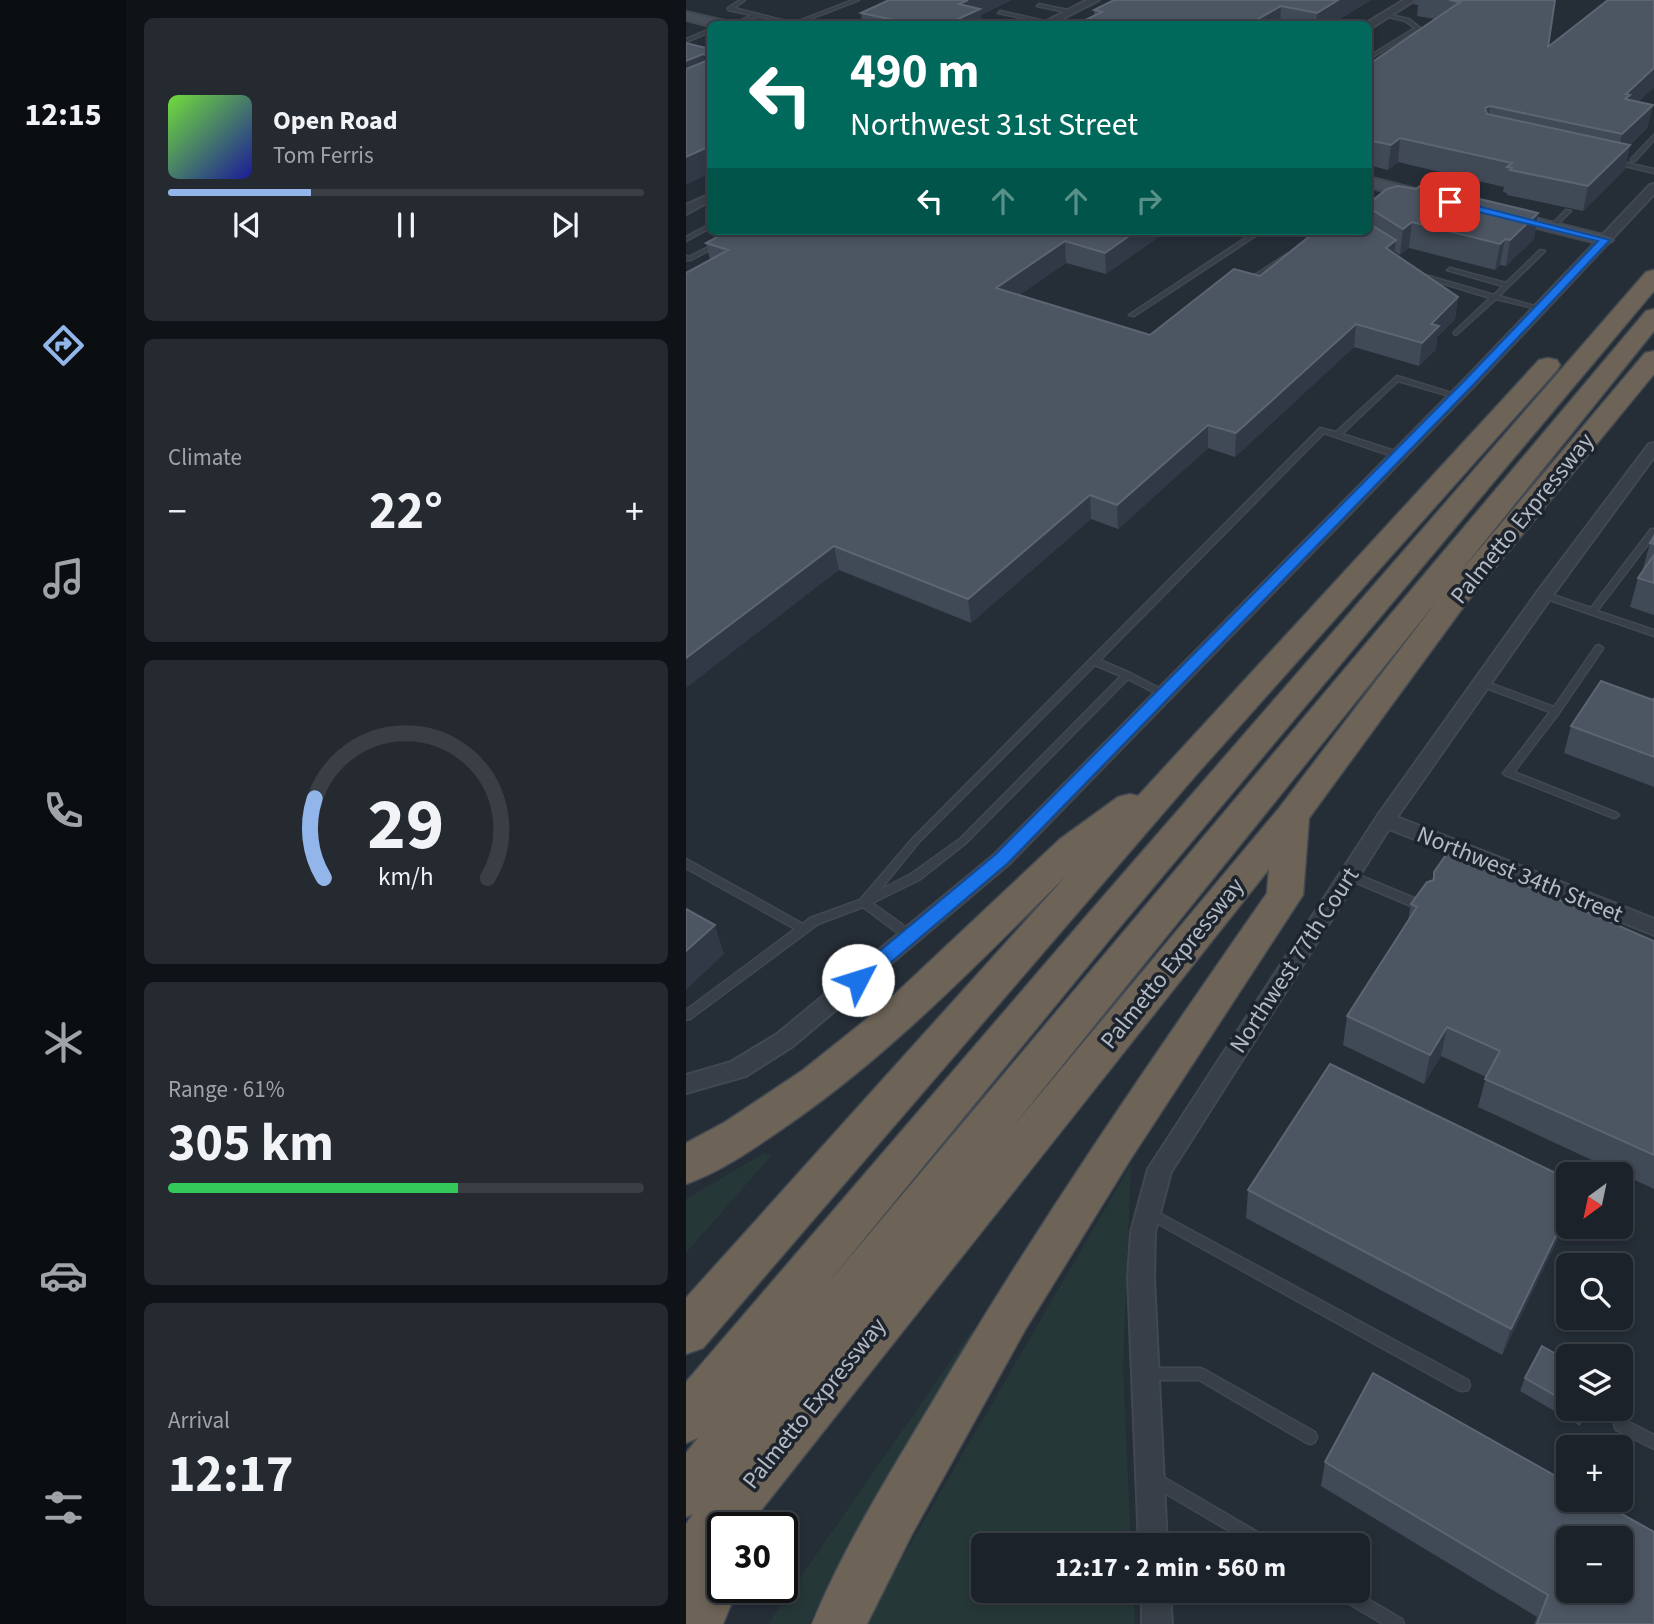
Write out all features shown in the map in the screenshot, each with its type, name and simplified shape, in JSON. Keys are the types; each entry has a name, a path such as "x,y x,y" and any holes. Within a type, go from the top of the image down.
{"highway":[{"path":"686,1332 1184,767 1654,248"},
{"path":"686,1419 1101,924 1654,277"},
{"path":"686,1492 1654,316"},
{"name":"Palmetto Expressway","path":"686,1566 762,1466 1292,816 1456,596 1654,358"},
{"path":"686,1165 740,1135 818,1082 891,1020 1073,848 1184,767"},
{"path":"839,1624 894,1516 1009,1315 1115,1147 1285,895 1292,816"},
{"path":"743,1512 762,1466"},
{"path":"696,1624 707,1598"}],"street":[{"path":"1054,21 1093,0"},
{"path":"1372,24 1410,0"},
{"path":"686,17 707,21"},
{"path":"1372,183 1395,192 1437,199"},
{"path":"686,1084 738,1069 785,1040 1002,859 1457,396 1654,187"},
{"path":"687,208 707,199"},
{"path":"1488,211 1605,240"},
{"name":"Northwest 77th Court","path":"1152,1533 1141,1278 1147,1211 1160,1169 1385,820 1544,595 1654,447"},
{"name":"Northwest 34th Street","path":"1385,820 1654,927"},
{"path":"1156,1603 1157,1624"}],"lane":[{"path":"743,0 730,9 782,21"},
{"path":"802,21 857,0"},
{"path":"1039,5 1070,12"},
{"path":"1000,12 1036,21"},
{"path":"742,21 757,15"},
{"path":"1372,57 1418,28 1407,20 1387,15"},
{"path":"686,41 707,31"},
{"path":"1633,160 1654,137"},
{"path":"1606,161 1654,171"},
{"path":"1552,227 1568,211"},
{"path":"686,239 707,228"},
{"path":"1132,315 1254,235"},
{"path":"686,258 689,260 722,242"},
{"path":"1252,279 1297,251"},
{"path":"1456,333 1542,251"},
{"path":"1450,270 1507,285"},
{"path":"1420,274 1429,279 1540,309"},
{"path":"1336,435 1397,378 1457,396"},
{"path":"864,903 916,840 1323,430 1398,455"},
{"path":"1592,612 1654,531"},
{"path":"1544,595 1654,633"},
{"path":"1599,648 1556,711 1508,773 1614,815"},
{"path":"1094,661 1164,694"},
{"path":"686,1016 814,921 864,903 915,877 964,841 1127,675"},
{"path":"1481,683 1556,711"},
{"path":"686,863 803,929"},
{"path":"1349,875 1422,906"},
{"path":"864,903 910,936"},
{"path":"1147,1211 1463,1385"},
{"path":"1145,1374 1200,1374 1310,1437"},
{"path":"1621,1425 1654,1442"},
{"path":"1150,1475 1246,1533"},
{"path":"1361,1603 1397,1624"}],"shaded area":[{"path":"764,1153 771,1156 686,1253 686,1199"},
{"path":"1131,1164 1123,1368 1130,1533 971,1533 971,1603 1134,1603 1135,1624 864,1624"},
{"path":"972,1330 986,1332 859,1525 809,1624 768,1624 783,1603 798,1603 798,1581"}],"building":[{"path":"889,0 968,0 959,4 980,9 954,21 898,21 861,13"},
{"path":"1114,0 1338,0 1317,13 1281,6 1254,21 1083,21 1102,12 1094,10"},
{"path":"1449,0 1555,0 1548,47 1608,0 1654,0 1654,68 1626,94 1630,95 1625,99 1653,105 1622,134 1490,106 1485,108 1487,114 1630,145 1588,186 1510,170 1512,168 1507,167 1512,163 1400,138 1391,145 1372,141 1372,62 1460,2"},
{"path":"686,43 707,48 707,56 703,54 686,61"},
{"path":"707,58 707,147 686,157 686,69"},
{"path":"1421,185 1538,213 1510,240 1505,239 1500,244 1412,222 1403,229 1372,210 1373,200 1387,189 1398,186 1416,189"},
{"path":"1372,225 1396,240 1386,248 1458,297 1431,324 1439,326 1422,343 1356,324 1236,433 1208,425 1117,505 1090,495 968,599 834,546 686,658 686,273 728,250 706,243 721,235 1130,235 1105,253 1065,241 996,288 1150,335 1234,269 1260,276 1311,235 1372,235"},
{"path":"1654,555 1654,583 1638,578"},
{"path":"1601,681 1653,700 1654,698 1654,757 1571,726"},
{"path":"1448,852 1654,941 1654,1155 1485,1079 1500,1051 1447,1027 1430,1055 1347,1016 1417,907 1411,904 1427,882 1434,880 1434,872"},
{"path":"686,909 715,925 686,951"},
{"path":"1330,1064 1556,1173 1556,1236 1511,1329 1248,1190"},
{"path":"1542,1346 1556,1354 1556,1396 1525,1378"},
{"path":"1373,1373 1556,1476 1556,1512 1618,1512 1654,1532 1654,1624 1537,1624 1548,1595 1325,1462"}],"route":[{"path":"858,980 1002,859 1471,381 1605,240 1450,202"}]}
